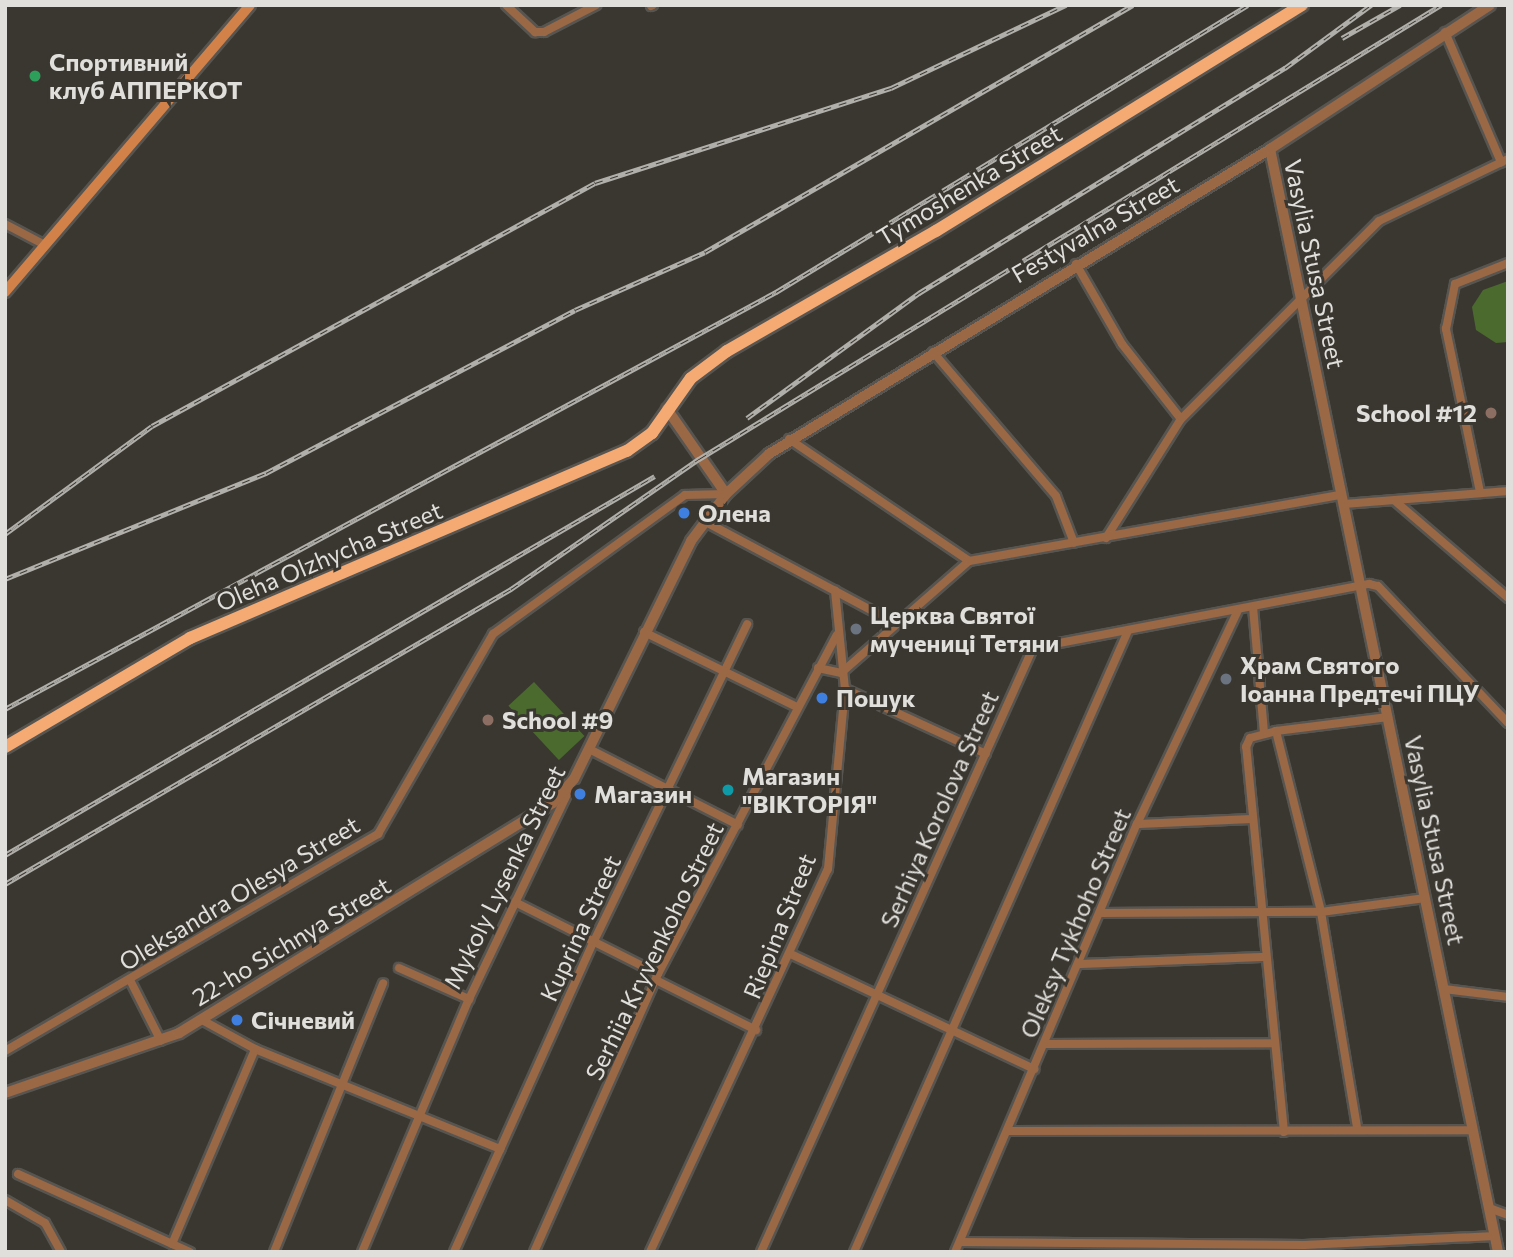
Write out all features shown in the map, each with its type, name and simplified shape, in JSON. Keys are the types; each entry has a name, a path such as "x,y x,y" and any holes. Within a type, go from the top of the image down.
{"highway":[{"name":"Tymoshenka Street","path":"667,409 691,378 727,351 936,231 1302,5"},
{"name":"Oleha Olzhycha Street","path":"5,747 190,638 627,451 652,433 667,409"}],"main road":[{"path":"5,292 43,244 250,5"}],"street":[{"path":"506,5 535,32 544,32 596,5"},
{"name":"Festyvalna Street","path":"726,494 789,439 1270,149 1490,5"},
{"path":"1105,538 1181,419 1300,297 1379,221 1504,160 1445,32"},
{"name":"Vasylia Stusa Street","path":"1270,149 1498,1252"},
{"path":"5,225 43,244"},
{"path":"1480,492 1446,329 1455,284 1508,263"},
{"path":"1076,264 1122,344 1181,419"},
{"path":"933,352 1056,496 1074,543"},
{"path":"667,409 726,494"},
{"path":"789,439 969,561"},
{"path":"818,668 841,673 969,561 1343,500 1395,501 1508,491"},
{"name":"Mykoly Lysenka Street","path":"362,1252 469,999 644,632 704,521 726,494"},
{"name":"Oleksandra Olesya Street","path":"5,1052 377,834 493,634 685,495 726,494"},
{"path":"1395,501 1508,598"},
{"path":"704,521 895,623"},
{"path":"1360,589 1378,586 1508,723"},
{"name":"Serhiya Korolova Street","path":"761,1252 1033,648 1360,589"},
{"name":"Riepina Street","path":"650,1252 793,955 828,869 845,689 837,635 835,592"},
{"path":"1253,607 1264,734"},
{"name":"Oleksy Tykhoho Street","path":"955,1252 1137,824 1237,612"},
{"name":"Kuprina Street","path":"454,1252 594,941 747,624"},
{"path":"644,632 797,708"},
{"path":"854,1252 1127,633"},
{"name":"Serhiia Kryvenkoho Street","path":"534,1252 657,977 837,635"},
{"path":"845,689 986,754"},
{"path":"1284,1132 1264,957 1246,747 1264,734 1276,731 1388,717"},
{"path":"1276,731 1321,912 1357,1126"},
{"path":"589,749 668,786 738,825"},
{"name":"22-ho Sichnya Street","path":"5,1093 161,1041 202,1020 553,803 574,779"},
{"path":"1137,824 1253,819"},
{"path":"1100,913 1261,910 1321,912 1424,898"},
{"path":"515,902 594,941 756,1030"},
{"path":"793,955 1034,1069"},
{"path":"1078,964 1264,957"},
{"path":"400,968 469,999"},
{"path":"130,980 161,1041"},
{"path":"274,1252 383,983"},
{"path":"1444,989 1508,997"},
{"path":"202,1020 255,1049 500,1149"},
{"path":"1045,1044 1275,1043"},
{"path":"172,1244 255,1049"},
{"path":"1008,1131 1284,1132 1357,1126 1472,1130"},
{"path":"18,1174 190,1252"},
{"path":"5,1200 46,1223 61,1252"},
{"path":"1489,1208 1508,1215"},
{"path":"960,1242 1304,1245 1494,1236"}],"green space":[{"path":"1508,281 1508,342 1496,343 1476,330 1472,307 1483,290"},
{"path":"534,682 584,736 559,760 508,706"}],"railway":[{"path":"5,534 152,426 595,183 891,88 1066,5"},
{"path":"5,579 266,473 575,310 705,252 1133,5"},
{"path":"5,709 776,292 1248,5"},
{"path":"747,418 919,293 1285,68 1371,5"},
{"path":"1342,38 1400,5"},
{"path":"5,884 511,589 699,459 1441,5"},
{"path":"5,855 655,476"}],"place":[{"name":"Спортивний клуб АППЕРКОТ","path":"35,76"},
{"name":"School #12","path":"1491,413"},
{"name":"Олена","path":"684,513"},
{"name":"Церква Святої мучениці Тетяни","path":"856,629"},
{"name":"Храм Святого Іоанна Предтечі ПЦУ","path":"1226,679"},
{"name":"Пошук","path":"822,698"},
{"name":"School #9","path":"488,720"},
{"name":"Магазин \"ВІКТОРІЯ\"","path":"728,790"},
{"name":"Магазин","path":"580,794"},
{"name":"Січневий","path":"237,1020"}]}
